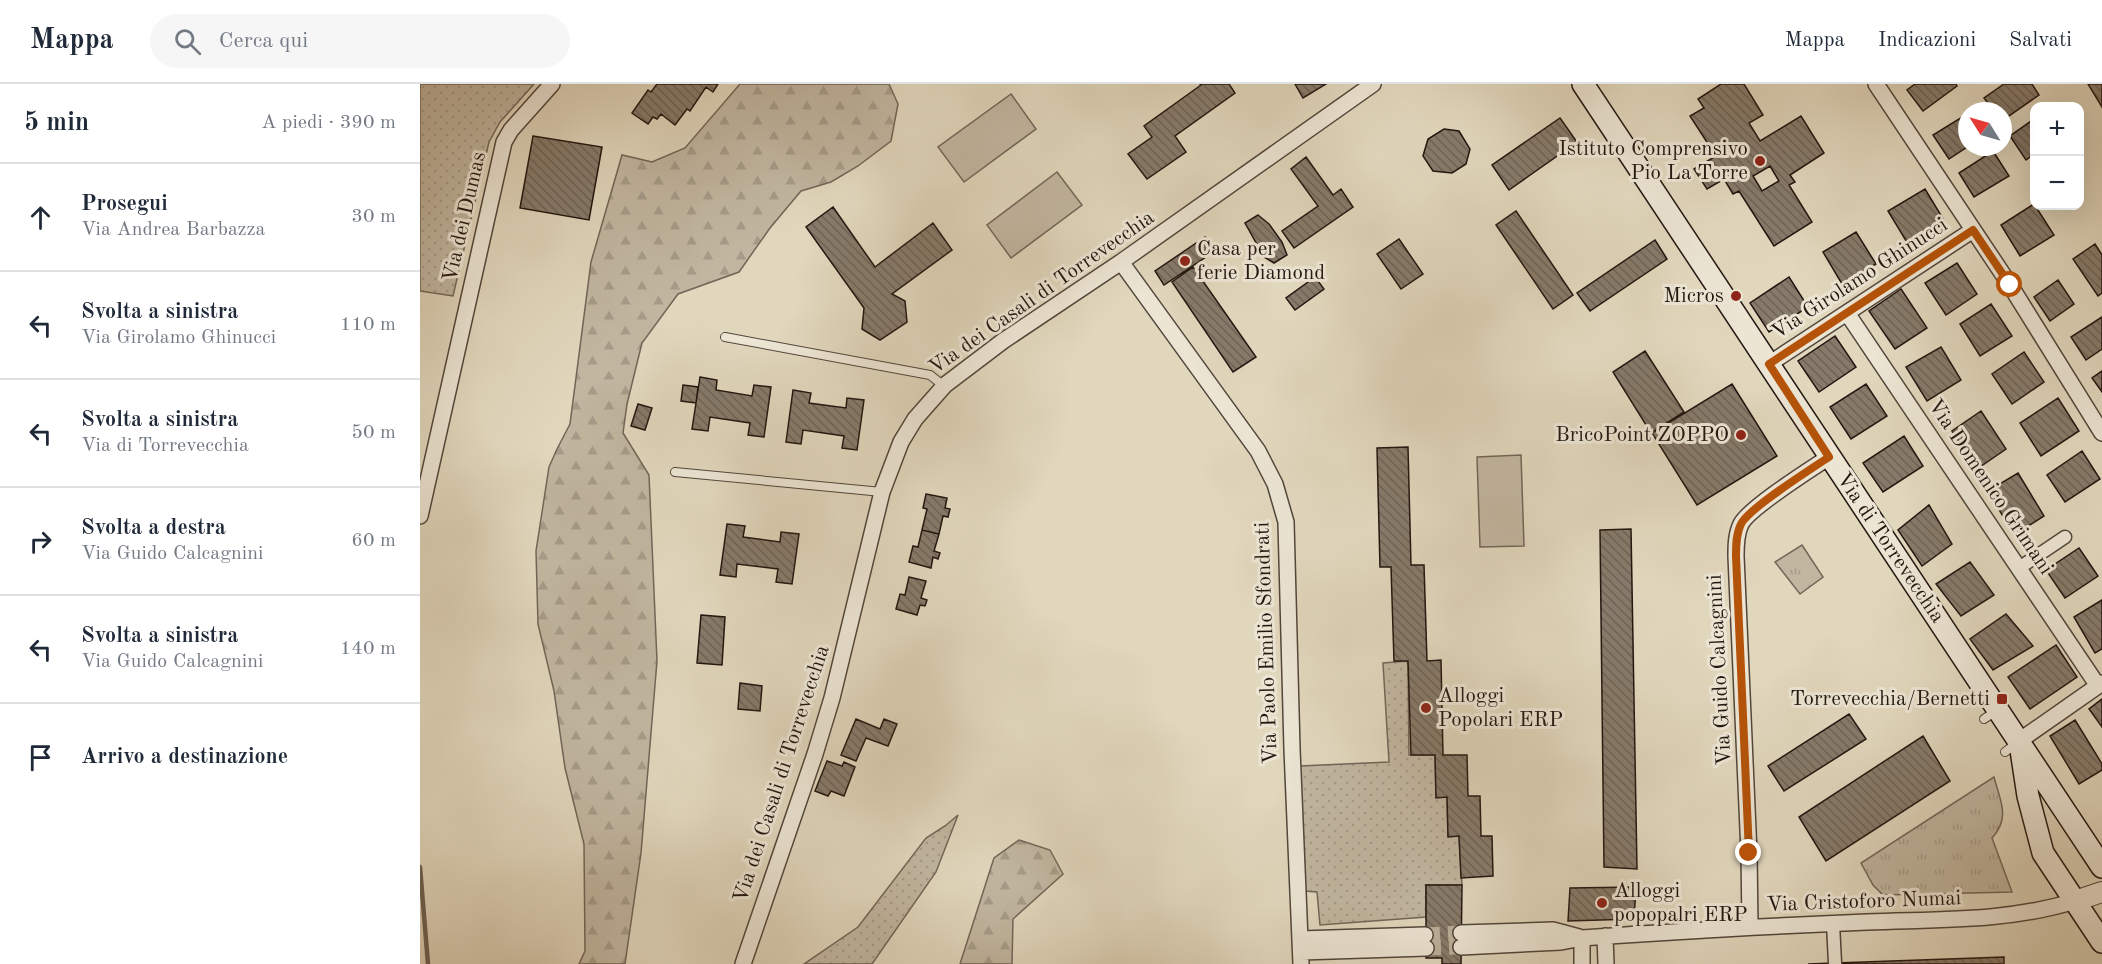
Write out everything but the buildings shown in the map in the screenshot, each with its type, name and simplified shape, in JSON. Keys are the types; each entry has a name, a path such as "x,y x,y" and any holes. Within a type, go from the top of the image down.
{"main road":[{"name":"Via di Torrevecchia","path":"1583,84 1769,364 2012,747 2102,867"},
{"name":"Via di Torrevecchia","path":"2012,747 2028,796 2039,842 2056,874 2102,942"}],"street":[{"name":"Via dei Dumas","path":"420,516 504,142 511,130 552,84"},
{"name":"Via dei Casali di Torrevecchia","path":"742,964 815,754 832,698 882,492 906,432 925,405 944,386 1003,341 1121,262 1373,84"},
{"path":"1876,84 1973,230 2102,434"},
{"name":"Via Girolamo Ghinucci","path":"1769,364 1973,230"},
{"name":"Via Paolo Emilio Sfondrati","path":"1121,262 1258,451 1275,484 1286,522 1292,748 1301,952"},
{"name":"Via Domenico Grimani","path":"1847,313 2100,684"},
{"name":"Via Guido Calcagnini","path":"1750,927 1737,538 1742,523 1752,511 1829,457"},
{"path":"2019,568 2065,537"},
{"path":"2012,747 2100,684"},
{"path":"2075,901 2102,892"},
{"name":"Via Cristoforo Numai","path":"1461,940 1562,942 1605,936 1750,927 2003,916 2047,909 2075,901"},
{"path":"1833,924 1835,963"},
{"path":"1605,936 1606,964"},
{"path":"1582,938 1582,964"},
{"path":"1301,952 1426,941"}],"lane":[{"path":"724,337 930,375 944,386"},
{"path":"675,472 882,492"}],"green space":[{"path":"420,84 534,84 500,122 489,142 453,296 420,291"},
{"path":"740,84 889,84 898,104 891,141 858,166 831,182 801,191 770,228 739,272 678,294 642,343 627,404 623,433 649,475 657,661 641,853 625,964 579,964 585,951 584,844 565,768 554,691 538,624 536,551 549,467 570,424 591,262 622,155 652,162 685,148"},
{"path":"1011,94 1036,129 964,182 938,147"},
{"path":"1057,172 1082,205 1011,258 987,225"},
{"path":"1521,455 1524,546 1480,547 1477,457"},
{"path":"1802,545 1823,577 1800,594 1775,562"},
{"path":"1408,661 1409,755 1435,755 1436,797 1447,797 1448,836 1459,836 1462,885 1426,885 1426,917 1320,925 1317,892 1305,891 1300,766 1389,762 1383,663"},
{"path":"1994,777 2003,816 1992,838 2012,892 1883,895 1873,885 1861,863"},
{"path":"958,815 936,872 872,964 804,964 858,927 926,838"},
{"path":"1019,840 1050,850 1063,874 1013,919 1012,964 960,964 994,858"}],"waterway":[{"path":"420,867 428,964"}],"tunnel":[{"path":"1425,935 1461,933"},
{"path":"1426,948 1461,947"}],"place":[{"name":"Istituto Comprensivo Pio La Torre","path":"1760,161"},
{"name":"Casa per ferie Diamond","path":"1185,261"},
{"name":"Micros","path":"1736,296"},
{"name":"BricoPoint ZOPPO","path":"1741,435"},
{"name":"Torrevecchia/Bernetti","path":"2002,699"},
{"name":"Alloggi Popolari ERP","path":"1426,708"},
{"name":"Alloggi popopalri ERP","path":"1602,903"}],"route":[{"path":"1749,853 1737,538 1742,523 1752,511 1829,457 1769,364 1973,230 2010,285"}]}
